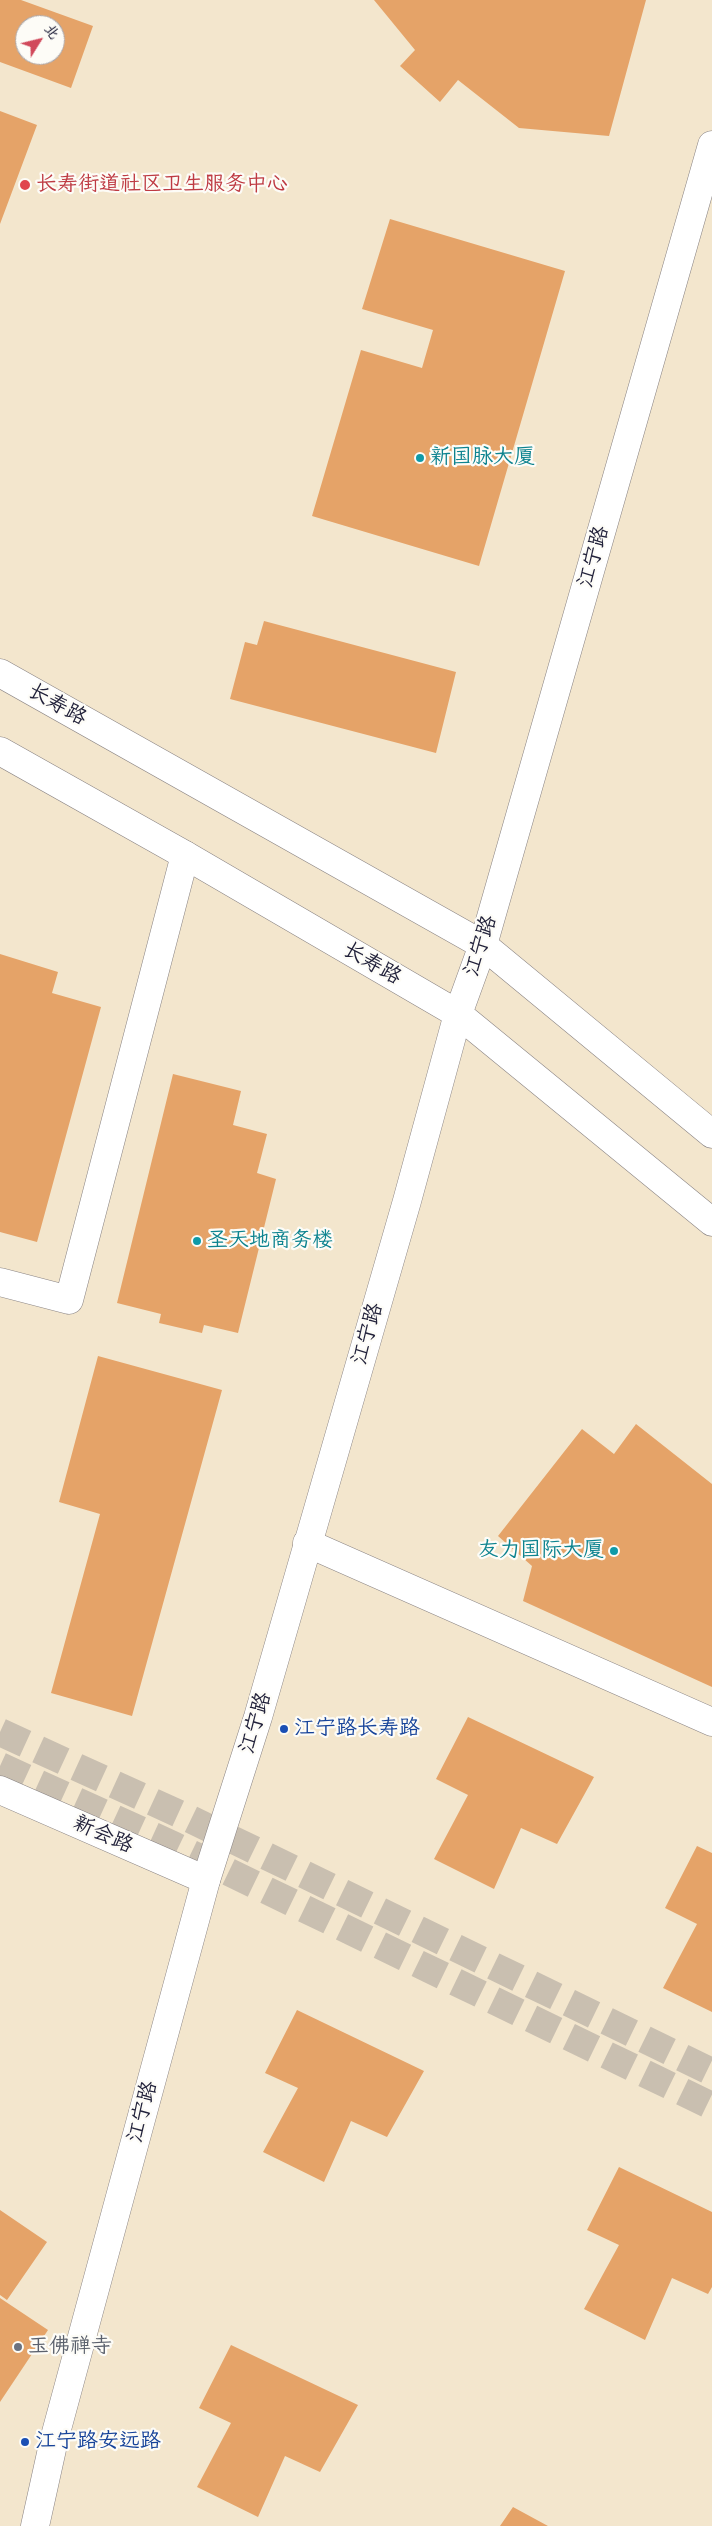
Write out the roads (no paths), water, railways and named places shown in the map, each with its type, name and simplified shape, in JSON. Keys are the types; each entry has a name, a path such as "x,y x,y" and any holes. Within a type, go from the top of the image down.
{"main road":[{"name":"江宁路","path":"35,2526 54,2440 206,1880 258,1716 407,1201 458,1014 483,945 712,145"},
{"name":"长寿路","path":"0,673 483,945 712,1134"},
{"name":"长寿路","path":"0,751 185,855 458,1014 712,1222"},
{"path":"0,1282 69,1300 185,855"},
{"path":"308,1543 712,1722"},
{"name":"新会路","path":"0,1790 206,1880"}],"tunnel":[{"path":"0,1732 188,1818 712,2072"},
{"path":"0,1766 175,1846 712,2106"}],"place":[{"name":"长寿街道社区卫生服务中心","path":"25,185"},
{"name":"新国脉大厦","path":"420,458"},
{"name":"圣天地商务楼","path":"197,1241"},
{"name":"友力国际大厦","path":"614,1551"},
{"name":"江宁路长寿路","path":"284,1729"},
{"name":"玉佛禅寺","path":"18,2347"},
{"name":"江宁路安远路","path":"25,2442"}]}
